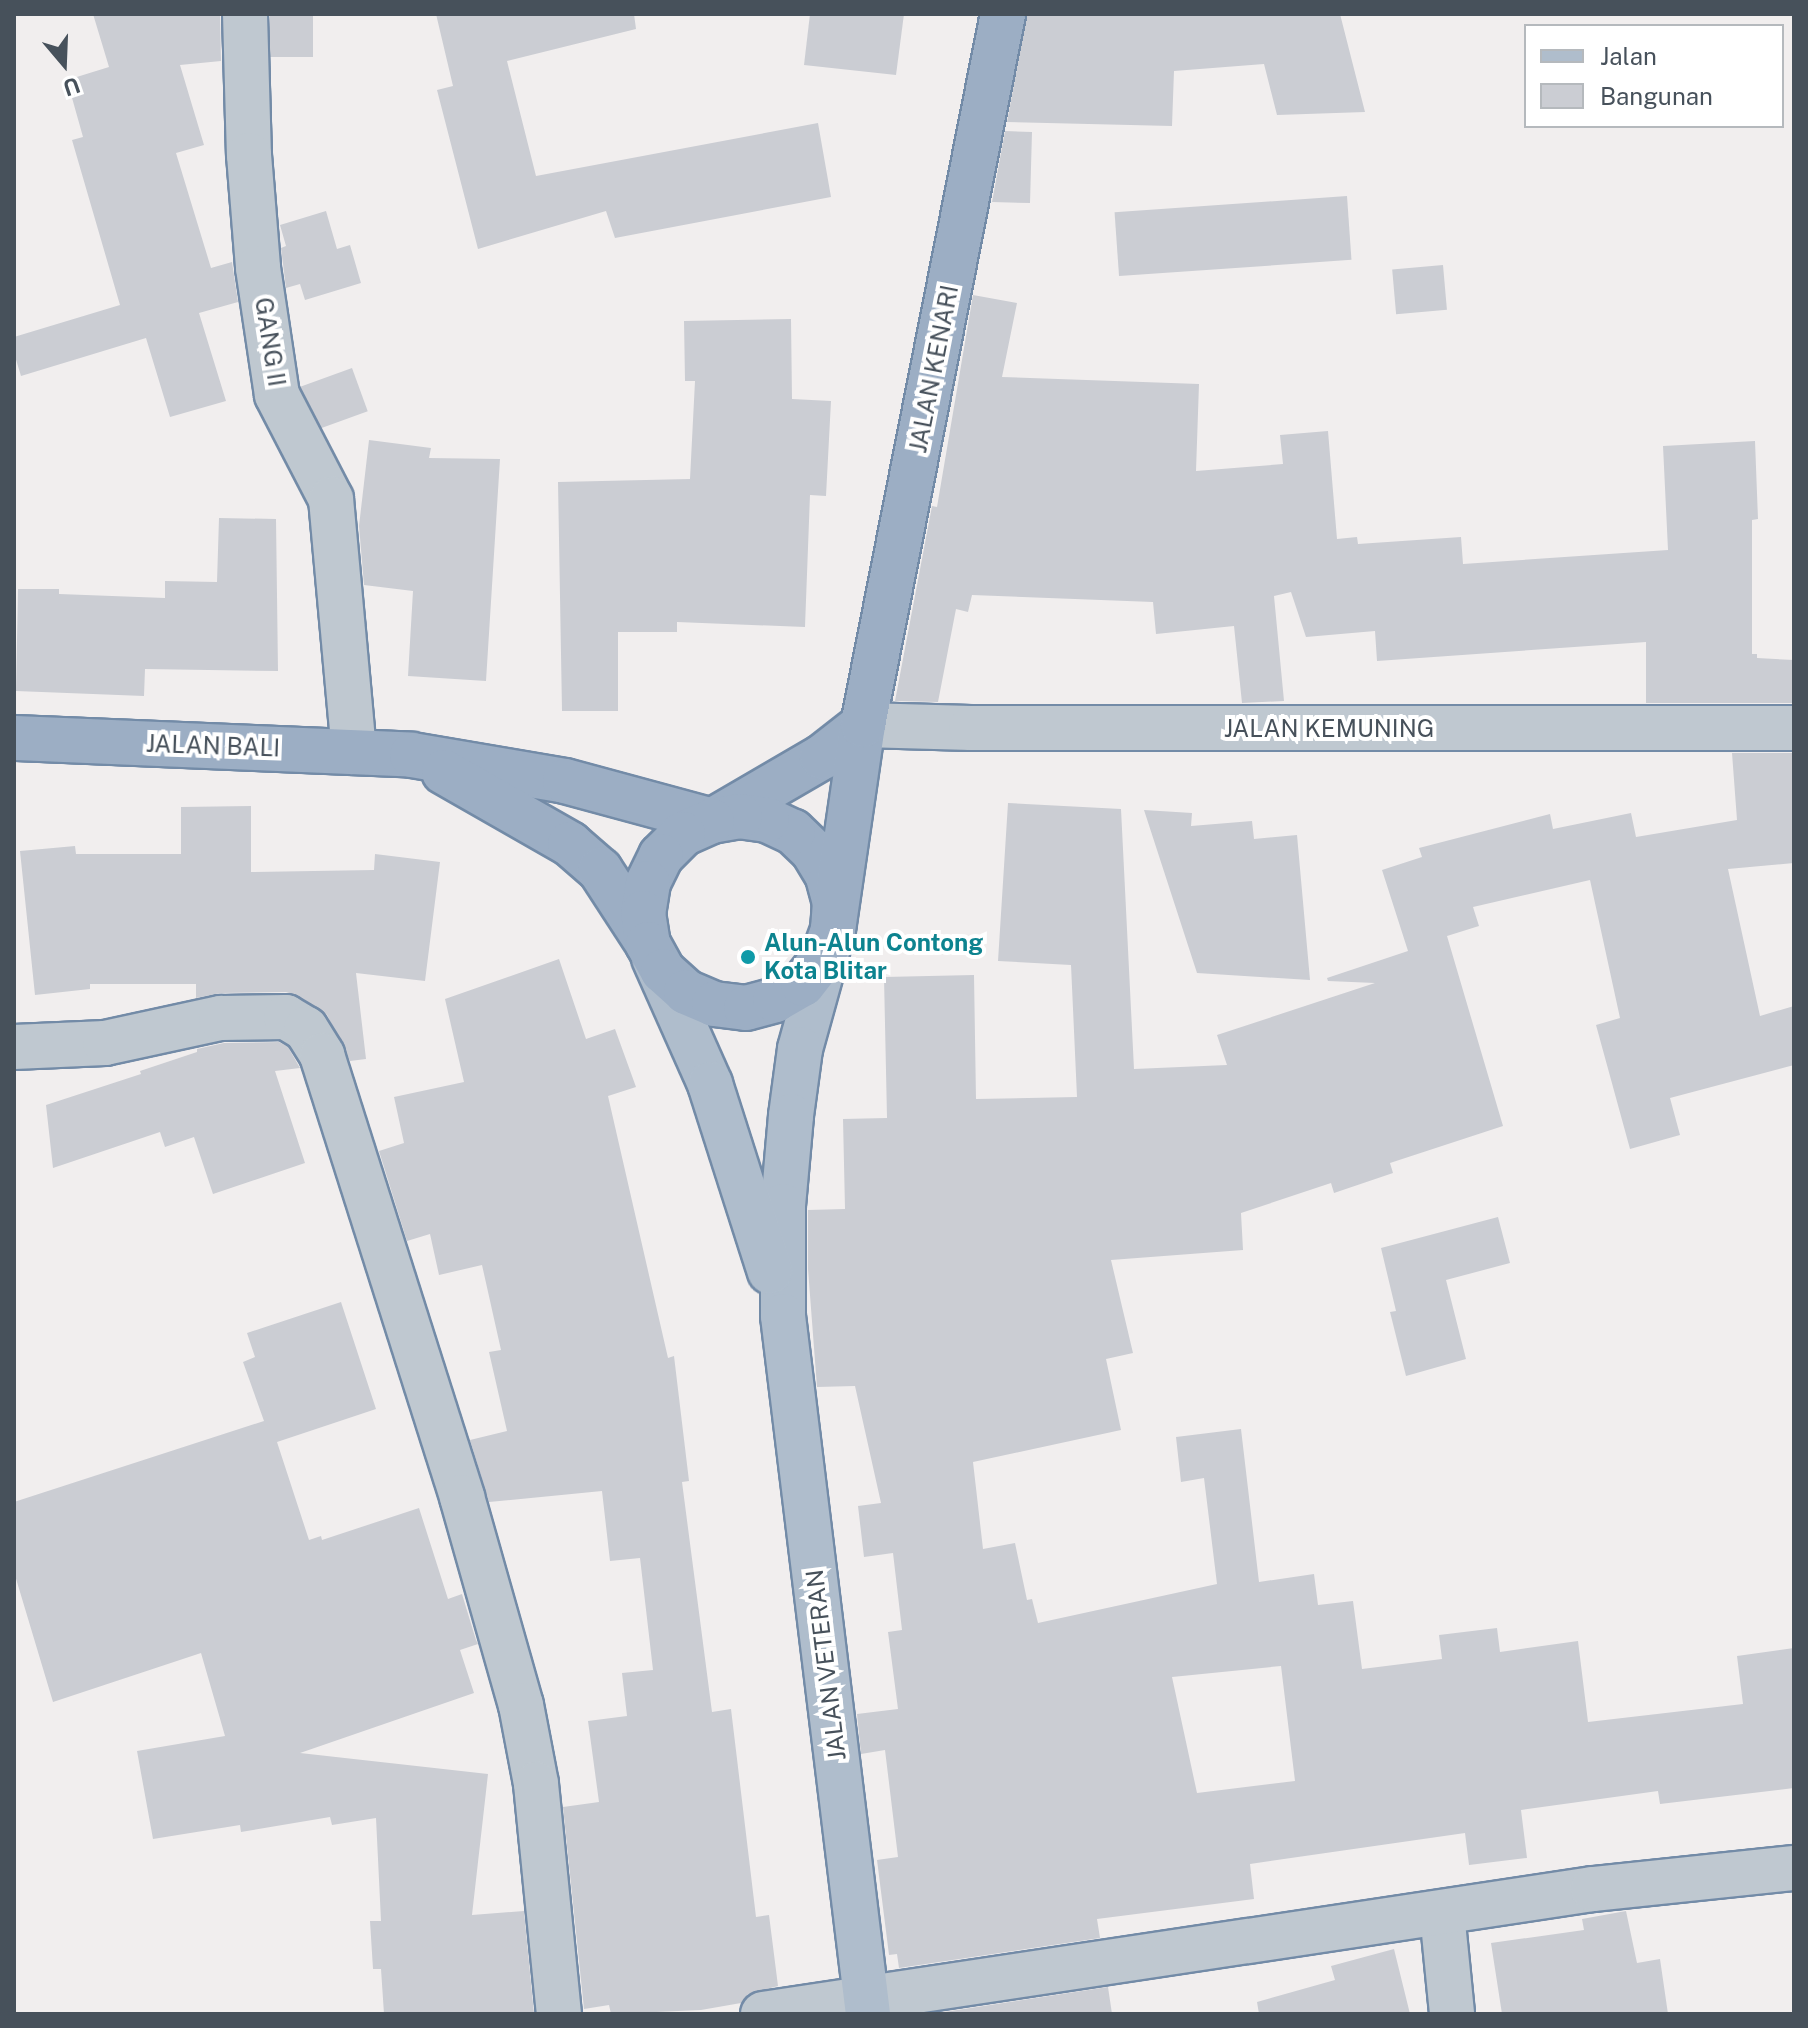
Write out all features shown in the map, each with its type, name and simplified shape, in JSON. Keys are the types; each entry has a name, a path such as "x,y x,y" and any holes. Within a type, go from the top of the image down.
{"highway":[{"name":"JALAN KENARI","path":"833,930 863,725 1003,14"},
{"path":"648,944 643,913 648,883 661,856 683,834 712,821 822,757 863,725"},
{"name":"JALAN BALI","path":"14,738 412,755 565,781 712,821"},
{"path":"412,755 570,844 600,870 663,971 686,992 714,1004 746,1008 775,1000 803,984 822,960 833,930 835,903 828,876 813,851 793,832 767,820 740,816 712,821"}],"main road":[{"name":"JALAN VETERAN","path":"833,930 800,1049 783,1206 783,1316 867,2007"},
{"name":"JALAN VETERAN","path":"648,944 710,1084 783,1316"}],"street":[{"name":"GANG II","path":"245,14 249,155 258,268 277,395 331,499 354,752"},
{"name":"JALAN KEMUNING","path":"863,725 971,728 1794,728"},
{"path":"14,1047 105,1043 221,1018 286,1017 306,1029 322,1055 462,1497 521,1705 536,1784 559,2014"},
{"path":"763,2014 867,2007 1593,1889 1794,1868"},
{"path":"1442,1913 1452,2014"}],"building":[{"path":"93,14 220,14 221,61 180,65 204,145 176,153 211,268 232,262 238,302 199,313 226,401 170,417 146,338 21,376 14,353 14,337 120,305 72,140 83,137 67,80 109,67"},
{"path":"270,14 313,14 313,57 270,57"},
{"path":"436,14 634,14 636,29 507,61 536,176 818,123 831,197 615,238 606,211 478,249 437,90 453,86"},
{"path":"810,14 904,14 896,75 804,65"},
{"path":"1027,14 1340,14 1365,112 1277,115 1264,64 1174,71 1172,126 1007,122"},
{"path":"1005,131 1032,132 1030,203 992,202"},
{"path":"1347,196 1351,260 1119,276 1115,212"},
{"path":"326,211 337,249 350,245 361,283 305,300 300,284 286,288 281,248 286,246 280,225"},
{"path":"1443,265 1447,310 1396,314 1392,269"},
{"path":"973,295 1017,303 1002,377 1199,384 1196,471 1283,464 1280,435 1328,431 1337,539 1357,537 1358,544 1461,537 1463,564 1668,550 1663,446 1755,441 1758,519 1752,520 1752,654 1757,654 1757,658 1794,660 1794,703 1646,703 1646,642 1377,661 1375,631 1306,637 1291,592 1274,596 1284,701 1242,703 1234,626 1156,634 1153,602 972,595 968,612 956,609 938,702 895,701 932,506 937,507"},
{"path":"791,319 792,399 831,401 826,496 810,495 805,627 677,622 677,632 618,632 618,711 562,711 558,482 690,479 695,381 685,381 684,321"},
{"path":"352,368 368,411 316,430 300,387"},
{"path":"369,440 431,448 429,458 500,459 486,681 408,676 413,591 364,585 359,526"},
{"path":"219,518 276,519 278,671 145,669 144,696 16,691 18,589 59,589 59,594 165,598 165,581 217,582"},
{"path":"1732,753 1794,753 1794,863 1728,869 1760,1016 1794,1006 1794,1065 1670,1098 1680,1135 1630,1149 1596,1025 1620,1018 1590,880 1473,907 1479,926 1447,936 1503,1126 1390,1163 1393,1173 1334,1193 1331,1183 1241,1213 1243,1250 1111,1260 1133,1353 1106,1359 1121,1430 973,1462 983,1549 1015,1543 1027,1600 1032,1599 1038,1623 1217,1584 1204,1478 1181,1482 1176,1437 1241,1429 1259,1582 1314,1574 1318,1605 1353,1601 1362,1669 1442,1659 1439,1635 1497,1628 1500,1652 1578,1641 1588,1722 1743,1704 1737,1656 1794,1648 1794,1788 1660,1804 1658,1791 1521,1810 1527,1858 1469,1865 1465,1833 1250,1864 1254,1899 1097,1919 1100,1938 899,1968 897,1954 889,1955 877,1860 898,1857 885,1750 861,1754 857,1714 898,1709 888,1632 902,1630 893,1553 864,1557 858,1506 881,1503 855,1386 817,1387 808,1269 808,1210 845,1209 843,1119 887,1118 884,977 974,975 976,1099 1077,1097 1071,965 998,961 1008,803 1121,809 1134,1069 1227,1065 1217,1035 1375,983 1328,981 1327,978 1408,951 1382,870 1422,857 1419,848 1550,814 1553,829 1631,813 1636,837 1737,820","holes":["1281,1666 1295,1781 1197,1793 1172,1677"]},
{"path":"251,806 251,872 374,870 375,854 440,862 425,981 356,973 366,1059 350,1061 327,1015 299,996 286,992 221,993 196,998 196,984 90,984 90,989 35,995 20,851 75,846 76,854 181,854 181,807"},
{"path":"1144,810 1192,813 1191,826 1252,821 1254,839 1297,835 1310,980 1197,973"},
{"path":"559,959 586,1039 615,1029 636,1087 608,1096 668,1358 674,1356 689,1481 682,1482 712,1712 731,1709 756,1917 769,1915 778,1986 748,1994 741,2003 701,2010 611,2014 609,2005 584,2009 563,1807 599,1802 588,1721 627,1716 622,1673 653,1670 640,1558 610,1561 602,1491 489,1502 470,1440 507,1431 489,1352 501,1350 482,1265 439,1275 430,1234 407,1241 379,1151 404,1143 394,1097 464,1082 445,999"},
{"path":"279,1042 288,1047 300,1068 275,1071 305,1163 213,1194 194,1137 165,1147 160,1132 53,1168 46,1105 141,1074 140,1071 197,1052 197,1049 224,1043"},
{"path":"1498,1217 1510,1263 1446,1280 1466,1359 1406,1376 1390,1312 1396,1311 1381,1248"},
{"path":"341,1302 376,1409 277,1442 309,1540 321,1536 322,1540 419,1508 448,1599 462,1594 478,1644 460,1650 474,1693 300,1753 488,1774 472,1915 524,1911 534,2014 384,2014 381,1969 373,1969 370,1921 381,1921 376,1818 332,1825 330,1817 241,1832 240,1825 153,1839 137,1751 225,1736 201,1653 53,1702 14,1572 14,1502 264,1421 243,1362 255,1357 247,1333"},
{"path":"1626,1911 1637,1963 1660,1959 1668,2014 1502,2014 1491,1943 1584,1930 1582,1919"},
{"path":"1394,1949 1410,2014 1259,2014 1257,2002 1335,1980 1331,1966"},
{"path":"1108,1987 1112,2014 931,2014"}],"place":[{"name":"Alun-Alun Contong Kota Blitar","path":"748,957"}]}
